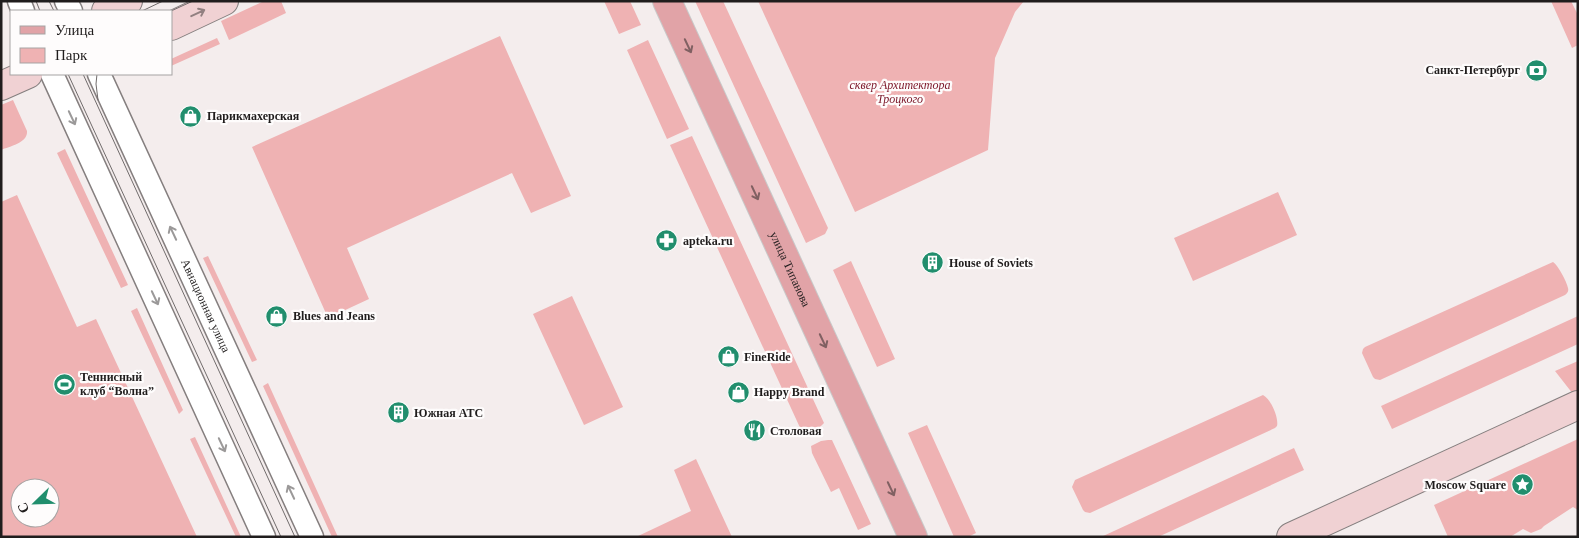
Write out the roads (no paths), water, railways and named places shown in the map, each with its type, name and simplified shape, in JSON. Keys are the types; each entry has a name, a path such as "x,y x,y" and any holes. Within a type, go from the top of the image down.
{"main road":[{"name":"улица Типанова","path":"667,1 913,537"}],"street":[{"path":"108,10 128,1"},
{"path":"172,26 224,1"},
{"path":"1,86 26,75"},
{"path":"52,75 264,537"},
{"name":"Авиационная улица","path":"99,75 312,537"},
{"path":"1291,537 1578,405"}],"tram line":[{"path":"36,1 40,10"},
{"path":"49,1 54,10"},
{"path":"144,10 163,1"},
{"path":"172,11 193,1"},
{"path":"68,75 281,537"},
{"path":"83,75 295,537"},
{"path":"97,75 98,100"}],"place":[{"name":"Санкт-Петербург","path":"1536,70"},
{"name":"Парикмахерская","path":"191,116"},
{"name":"apteka.ru","path":"667,241"},
{"name":"House of Soviets","path":"933,263"},
{"name":"Blues and Jeans","path":"277,316"},
{"name":"FineRide","path":"728,357"},
{"name":"Теннисный клуб “Волна”","path":"64,384"},
{"name":"Happy Brand","path":"738,392"},
{"name":"Южная АТС","path":"398,413"},
{"name":"Столовая","path":"754,431"},
{"name":"Moscow Square","path":"1522,485"}],"park label":[{"name":"сквер Архитектора Троцкого","path":"900,92"}]}
